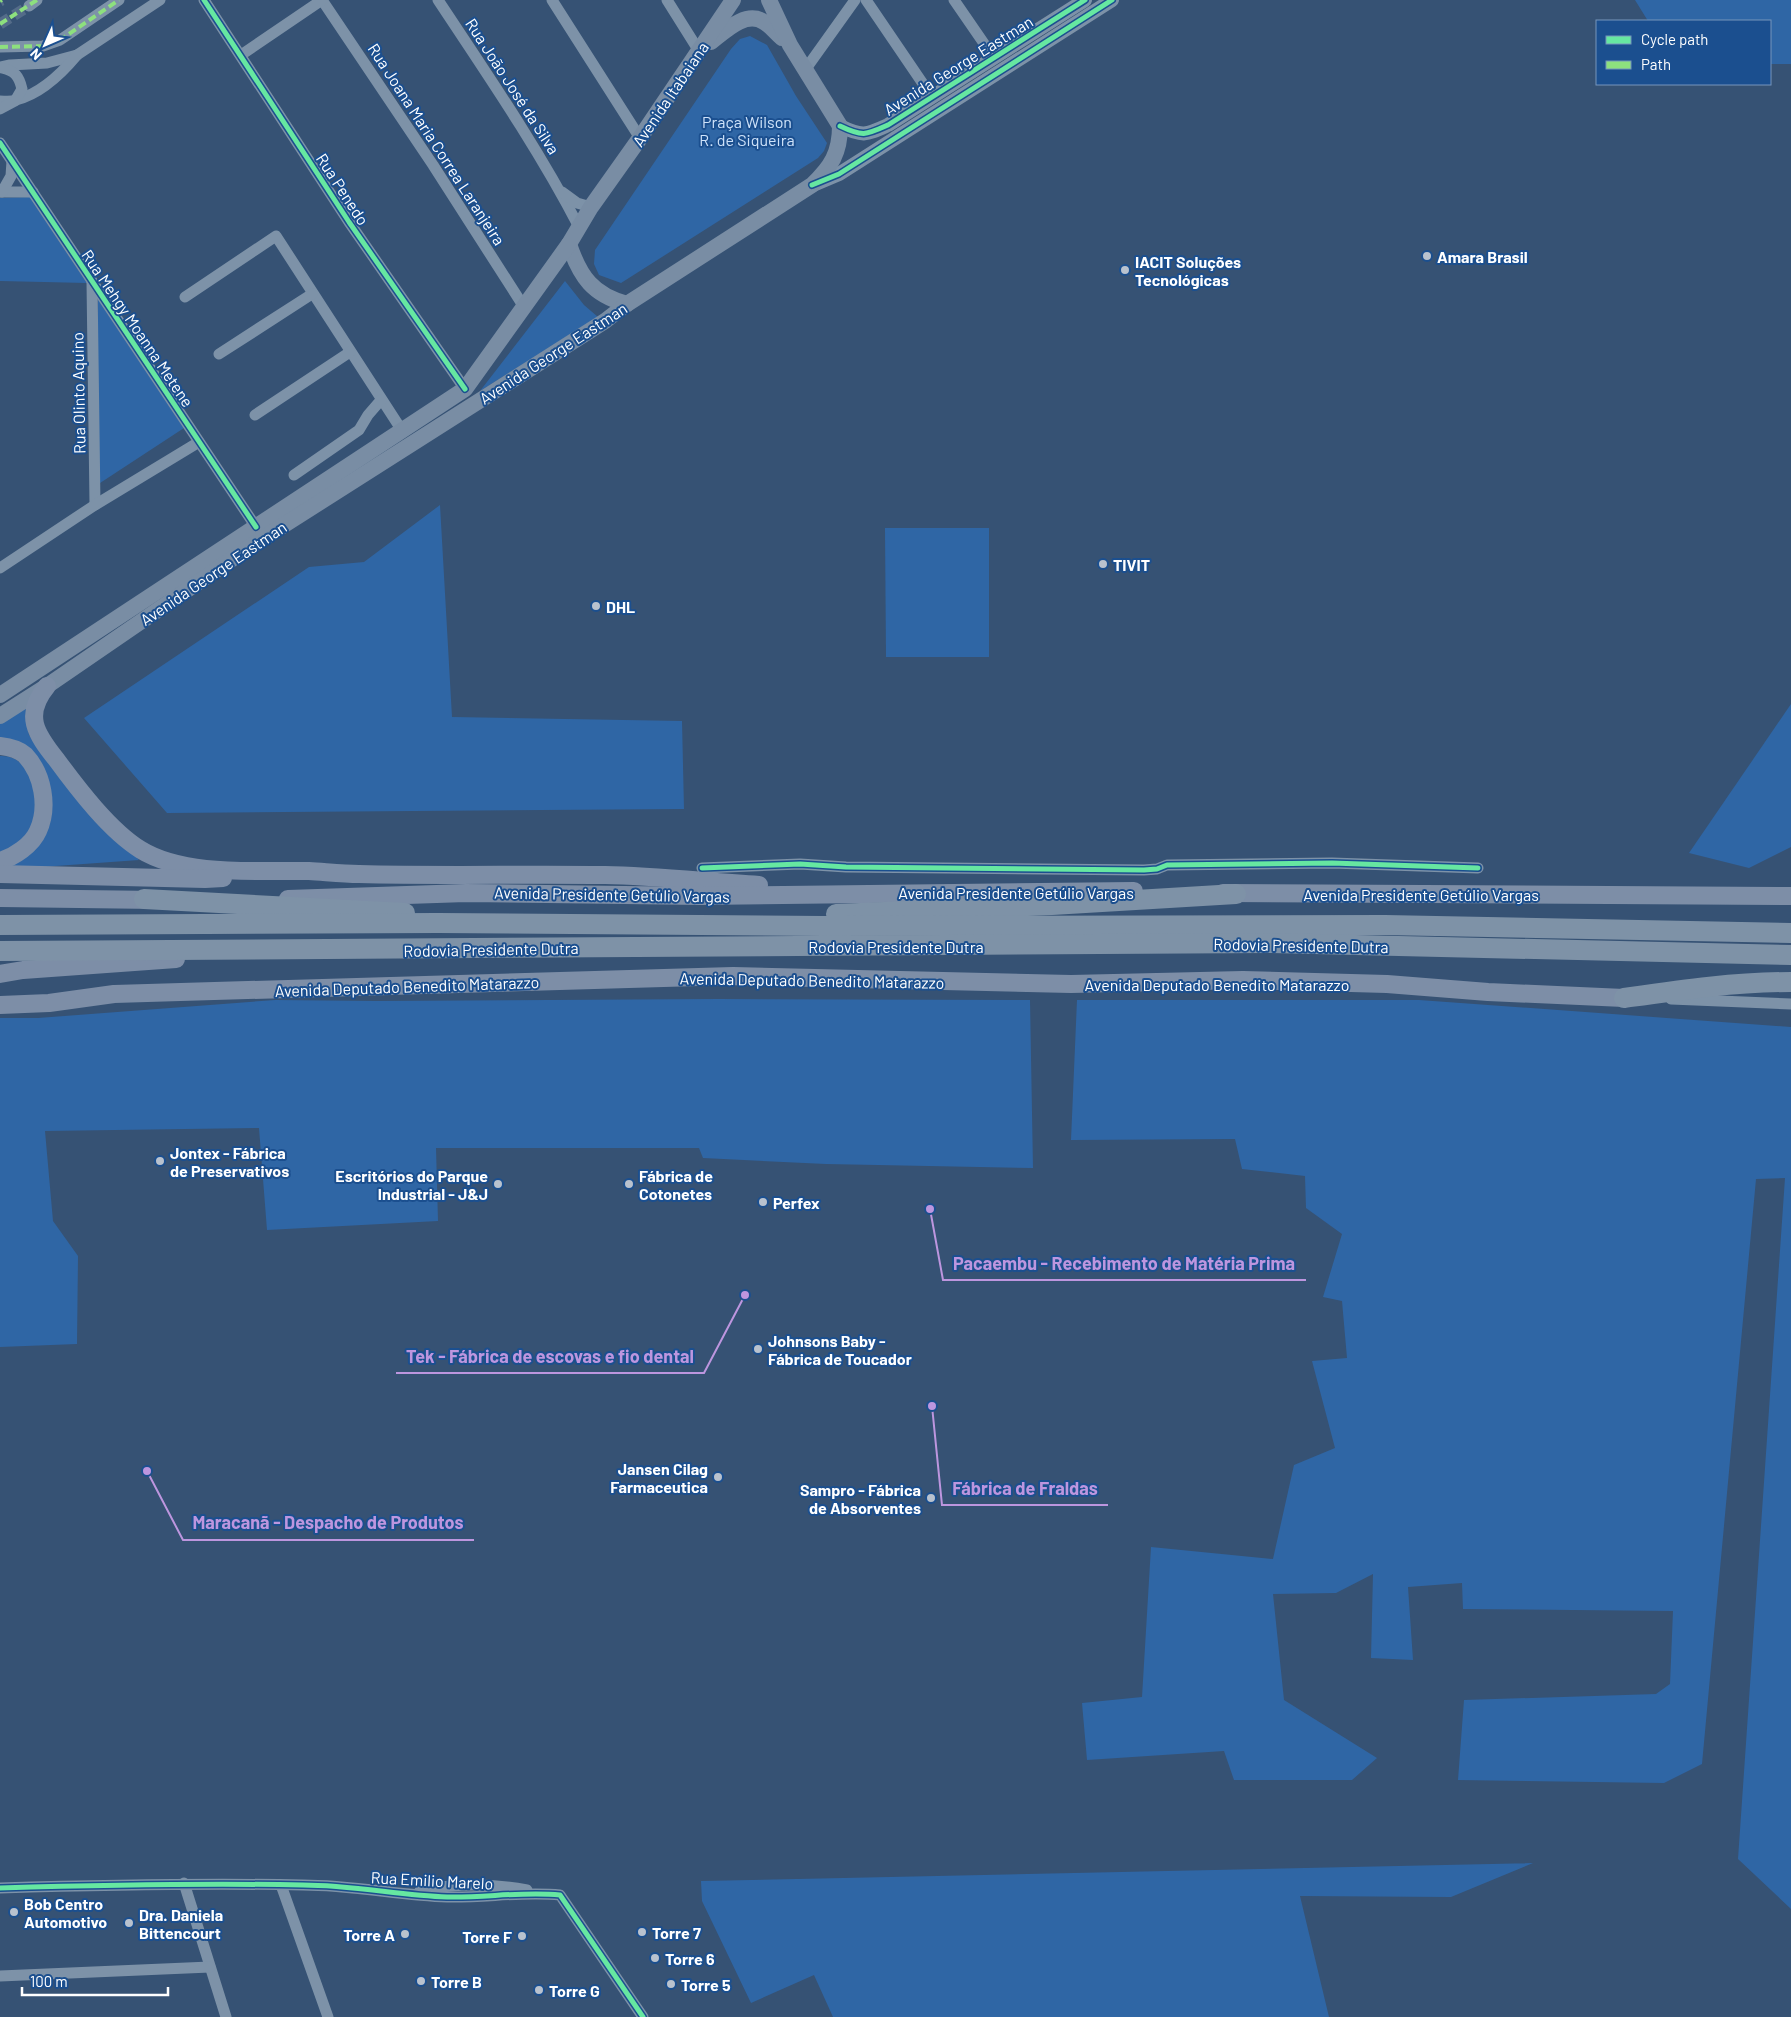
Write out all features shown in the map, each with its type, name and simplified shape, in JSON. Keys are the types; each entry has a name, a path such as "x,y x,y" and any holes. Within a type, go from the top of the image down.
{"highway":[{"path":"716,925 839,913 1052,905 1236,894"},
{"path":"144,899 388,910 484,923"},
{"path":"0,916 43,925"},
{"name":"Rodovia Presidente Dutra","path":"0,925 484,923 1148,926 1385,925 1791,933"},
{"name":"Rodovia Presidente Dutra","path":"0,951 402,950 1271,943 1791,955"},
{"path":"1624,998 1710,985 1791,982"}],"main road":[{"name":"Avenida Itabaiana","path":"606,188 733,0"},
{"path":"769,0 790,45 840,126 838,152 824,174 812,185"},
{"path":"699,51 726,30 742,21 753,18 764,22 790,45"},
{"name":"Avenida George Eastman","path":"0,716 47,686 251,546 580,337 627,304 812,185"},
{"name":"Avenida George Eastman","path":"0,695 256,527 401,429 465,389 569,244 591,207 606,188"},
{"path":"569,244 579,270 591,285 608,298 627,304"},
{"path":"47,686 36,700 33,717 41,740 77,787 119,832 142,850 164,859 186,865 242,872 608,875 774,886 803,896"},
{"path":"0,746 17,750 24,755 38,776 43,790 43,806 38,832 30,842 11,858 0,861"},
{"path":"0,874 205,879 309,872"},
{"name":"Avenida Presidente Getúlio Vargas","path":"144,899 242,900 466,892 701,896 803,896 934,892 1791,896"},
{"path":"0,898 144,899"},
{"name":"Avenida Deputado Benedito Matarazzo","path":"0,974 23,970 164,959 313,958 402,950"},
{"name":"Avenida Deputado Benedito Matarazzo","path":"0,1005 49,1003 114,994 734,976 1071,984 1243,980 1387,984 1488,992 1624,998"}],"street":[{"path":"0,47 43,46 60,40 119,0"},
{"path":"0,109 32,93 50,81 65,69 77,55 160,0"},
{"name":"Rua Penedo","path":"204,0 350,222 465,389"},
{"path":"241,55 322,0"},
{"name":"Rua Joana Maria Correa Laranjeira","path":"322,0 433,165 524,308"},
{"name":"Rua João José da Silva","path":"438,0 560,191 579,227"},
{"path":"552,0 640,138"},
{"path":"667,0 699,51"},
{"path":"805,70 855,0"},
{"path":"866,0 932,97"},
{"path":"954,0 994,58"},
{"name":"Avenida George Eastman","path":"840,126 853,132 868,134 888,125 1085,0"},
{"name":"Avenida George Eastman","path":"812,185 839,174 1112,0"},
{"path":"0,67 10,64 46,63 77,55"},
{"path":"0,67 11,70 18,75 22,90 15,101"},
{"path":"0,101 15,101"},
{"name":"Rua Mehgy Moanna Metene","path":"0,143 256,527"},
{"path":"1,192 11,176 12,161"},
{"name":"Rua João José da Silva","path":"560,191 577,203 591,207"},
{"path":"1,192 33,192"},
{"path":"185,297 276,236 401,429"},
{"name":"Rua Olinto Aquino","path":"92,281 96,505"},
{"path":"219,354 312,294"},
{"path":"255,415 350,352"},
{"path":"294,475 359,430 368,414 381,400"},
{"path":"0,568 96,505 199,442"},
{"path":"702,868 800,864 846,867 1144,870 1157,869 1168,865 1332,863 1478,868"},
{"path":"1624,998 1791,1004"},
{"path":"184,1883 226,2017"},
{"name":"Rua Emilio Marelo","path":"0,1888 184,1883 304,1884 414,1894 469,1891 522,1895 536,1892 560,1894 643,2017"},
{"path":"281,1885 328,2017"},
{"path":"0,1976 210,1967"}],"green space":[{"path":"1635,0 1791,0 1791,64 1771,64 1771,20 1647,20"},
{"name":"Praça Wilson R. de Siqueira","path":"750,36 767,45 796,96 827,143 824,151 818,158 621,283 599,275 594,264 595,250 731,49 740,39"},
{"path":"30,197 87,283 0,281 0,198"},
{"path":"565,281 584,305 598,317 480,391"},
{"path":"98,299 184,428 97,485"},
{"path":"440,505 452,717 682,721 684,809 167,813 84,718 309,567 364,562"},
{"path":"885,528 989,528 989,657 886,657"},
{"path":"25,704 29,735 139,860 0,870 22,858 47,781 0,740 0,720"},
{"path":"1791,704 1791,847 1749,868 1689,853"},
{"path":"0,756 12,758 22,764 29,774 37,799 33,825 28,835 0,856"},
{"path":"275,1000 1030,1000 1033,1168 826,1164 703,1158 699,1148 436,1148 438,1221 267,1230 259,1128 45,1131 53,1221 78,1256 77,1344 0,1347 0,1018 38,1018"},
{"path":"1077,1000 1419,1000 1791,1027 1791,1909 1738,1859 1785,1178 1756,1179 1702,1764 1664,1783 1458,1780 1464,1700 1656,1694 1670,1684 1673,1611 1463,1609 1462,1583 1408,1587 1413,1660 1371,1658 1373,1574 1336,1593 1273,1594 1284,1700 1377,1758 1352,1780 1234,1780 1224,1751 1087,1760 1082,1703 1142,1697 1151,1547 1273,1559 1294,1465 1335,1448 1312,1361 1347,1358 1342,1301 1323,1297 1342,1234 1306,1208 1305,1176 1242,1169 1235,1139 1071,1140"},
{"path":"1533,1863 1451,1897 1300,1896 1329,2017 833,2017 814,1975 751,2003 702,1901 701,1881"}],"tunnel":[{"path":"0,24 29,6"}],"marked path":[{"path":"0,24 37,0"},
{"path":"0,47 43,46 60,40 119,0"}],"cycle path":[{"path":"204,0 349,222 465,389"},
{"path":"840,126 854,132 869,133 888,125 1085,0"},
{"path":"812,185 839,174 1112,0"},
{"path":"0,143 256,527"},
{"path":"702,868 800,864 846,867 1144,870 1157,869 1167,865 1332,863 1478,868"},
{"path":"0,1888 265,1884 321,1885 447,1897 560,1895 643,2017"}],"place":[{"name":"Amara Brasil","path":"1427,256"},
{"name":"IACIT Soluções Tecnológicas","path":"1125,270"},
{"name":"TIVIT","path":"1103,564"},
{"name":"DHL","path":"596,606"},
{"name":"Jontex - Fábrica de Preservativos","path":"160,1161"},
{"name":"Escritórios do Parque Industrial - J&J","path":"498,1184"},
{"name":"Fábrica de Cotonetes","path":"629,1184"},
{"name":"Perfex","path":"763,1202"},
{"name":"Pacaembu - Recebimento de Matéria Prima","path":"930,1209"},
{"name":"Tek - Fábrica de escovas e fio dental","path":"745,1295"},
{"name":"Johnsons Baby - Fábrica de Toucador","path":"758,1349"},
{"name":"Fábrica de Fraldas","path":"932,1406"},
{"name":"Maracanã - Despacho de Produtos","path":"147,1471"},
{"name":"Jansen Cilag Farmaceutica","path":"718,1477"},
{"name":"Sampro - Fábrica de Absorventes","path":"931,1498"},
{"name":"Bob Centro Automotivo","path":"14,1912"},
{"name":"Dra. Daniela Bittencourt","path":"129,1923"},
{"name":"Torre 7","path":"642,1932"},
{"name":"Torre A","path":"405,1934"},
{"name":"Torre F","path":"522,1936"},
{"name":"Torre 6","path":"655,1958"},
{"name":"Torre B","path":"421,1981"},
{"name":"Torre 5","path":"671,1984"},
{"name":"Torre G","path":"539,1990"}]}
